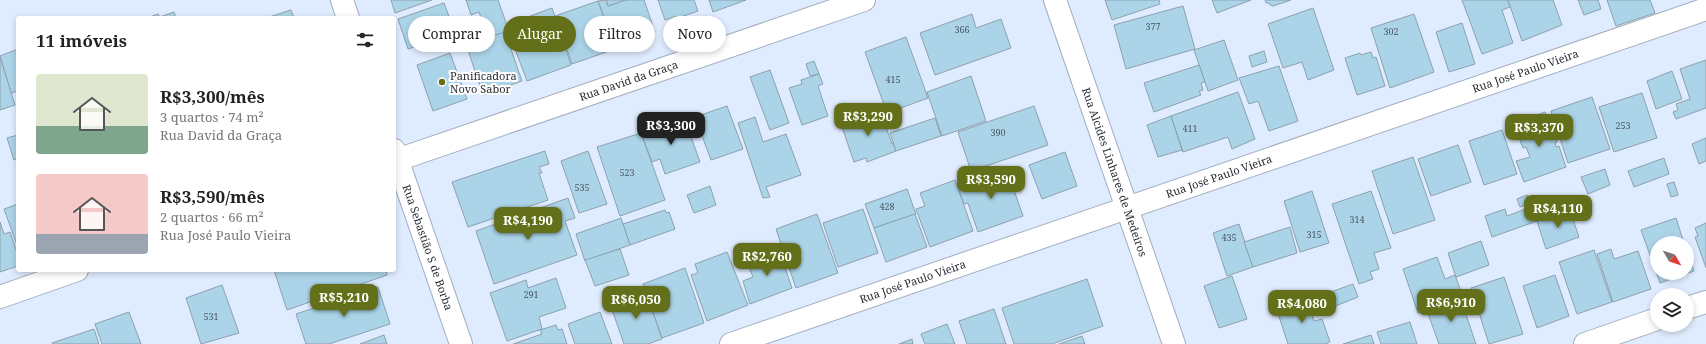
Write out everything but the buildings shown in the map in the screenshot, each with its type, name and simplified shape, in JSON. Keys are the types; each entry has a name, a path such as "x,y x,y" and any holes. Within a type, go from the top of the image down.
{"street":[{"path":"342,0 347,16"},
{"name":"Rua David da Graça","path":"396,157 864,0"},
{"name":"Rua Alcides Linhares de Medeiros","path":"1055,0 1174,344"},
{"name":"Rua José Paulo Vieira","path":"731,344 1706,9"},
{"name":"Rua Sebastião S de Borba","path":"396,160 462,344"},
{"path":"0,296 71,272"},
{"path":"1694,306 1706,302"},
{"path":"1585,344 1650,321"}],"place":[{"name":"Panificadora Novo Sabor","path":"442,82"}]}
